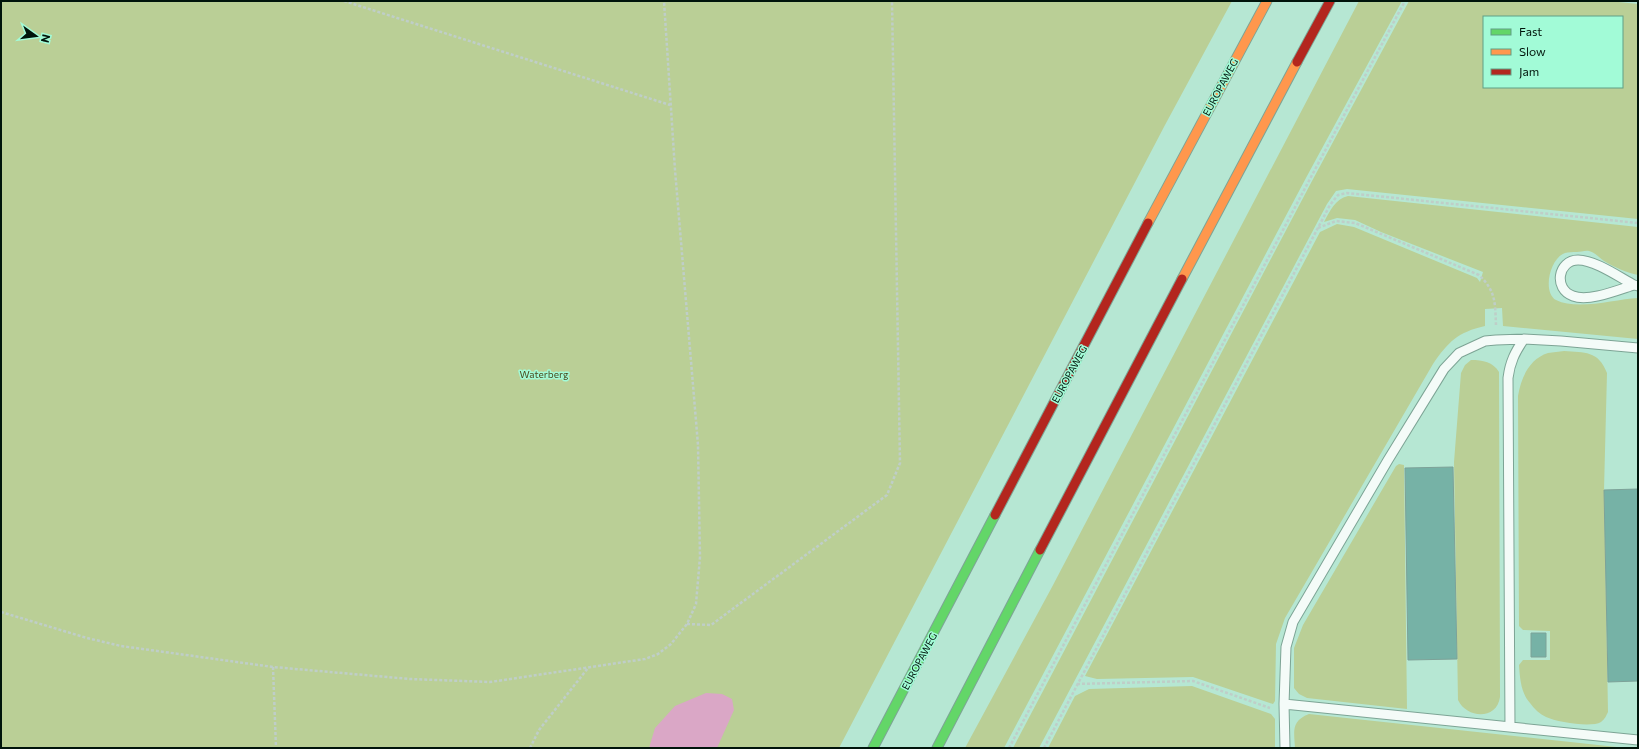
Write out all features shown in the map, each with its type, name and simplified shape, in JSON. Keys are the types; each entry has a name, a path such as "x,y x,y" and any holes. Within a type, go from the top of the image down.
{"highway":[{"name":"EUROPAWEG","path":"874,748 1192,139 1267,1"},
{"path":"937,748 1141,356 1330,1"}],"lane":[{"path":"1576,260 1585,261 1600,267 1636,286 1584,297 1574,296 1566,292 1561,287 1560,280 1563,269 1568,262 1576,260"},
{"path":"1510,727 1508,378 1509,366 1513,355 1524,339"},
{"path":"1284,748 1286,647 1293,622 1388,460 1444,369 1458,353 1485,341 1524,339 1638,348"},
{"path":"1284,709 1510,727 1638,740"}],"path":[{"path":"344,1 670,105"},
{"path":"1,612 88,638 121,646 273,666 410,679 490,682 645,659 658,654 672,644 687,624 696,604 700,557 698,445 670,105 664,1"},
{"path":"687,624 711,625 886,495 900,463 892,1"},
{"path":"1009,748 1405,1"},
{"path":"1044,748 1330,205 1338,195 1347,193 1638,223"},
{"path":"1318,228 1336,221 1355,223 1479,275 1488,283 1495,299 1496,340"},
{"path":"273,666 276,748"},
{"path":"530,748 539,730 588,667"},
{"path":"1077,684 1193,681 1284,709"}],"green space":[{"name":"Waterberg","path":"1,1 1232,1 1165,125 839,748 1,748"},
{"path":"1359,1 1402,1 1307,176 1004,748 965,748 1052,587"},
{"path":"1409,1 1609,1 1638,4 1638,219 1347,189 1336,191 1327,204 1039,748 1013,748 1312,181"},
{"path":"1348,196 1638,227 1638,275 1612,265 1591,252 1569,252 1560,256 1555,261 1550,275 1549,290 1556,300 1575,304 1597,304 1638,298 1638,339 1503,326 1502,308 1485,309 1485,326 1468,331 1454,339 1449,344 1433,364 1285,618 1276,644 1275,701 1273,704 1193,677 1097,679 1085,676 1320,232 1337,224 1354,227 1477,278 1480,282 1483,272 1381,232 1355,220 1337,218 1324,222 1336,203"},
{"path":"1564,351 1584,353 1595,356 1607,373 1604,490 1608,712 1601,722 1596,724 1574,724 1558,721 1546,717 1537,711 1527,699 1523,690 1519,665 1523,660 1550,660 1550,631 1523,630 1519,626 1518,396 1521,383 1531,364 1541,356 1548,353"},
{"path":"1471,360 1487,362 1494,366 1499,372 1500,697 1498,705 1493,710 1488,713 1481,714 1468,711 1458,700 1454,462 1461,373 1465,365"},
{"path":"1399,464 1404,465 1407,709 1307,698 1299,694 1294,688 1294,648 1303,625 1396,466"},
{"path":"1192,686 1271,714 1275,719 1275,748 1048,748 1075,696 1089,689"},
{"path":"1309,714 1626,748 1295,748 1294,732 1296,723"}],"shaded area":[{"path":"706,693 722,694 732,699 734,710 717,748 649,748 655,728 675,706"}],"building":[{"path":"1453,467 1457,659 1408,660 1405,468"},
{"path":"1638,489 1638,681 1608,682 1604,490"},
{"path":"1531,633 1546,633 1546,657 1531,657"}],"traffic: fast":[{"path":"873,748 995,515"},
{"path":"937,748 1040,550"}],"traffic: slow":[{"path":"1148,223 1267,1"},
{"path":"1182,279 1297,62"}],"traffic: jam":[{"path":"1297,62 1330,1"},
{"path":"995,515 1148,223"},
{"path":"1040,550 1182,279"}]}
